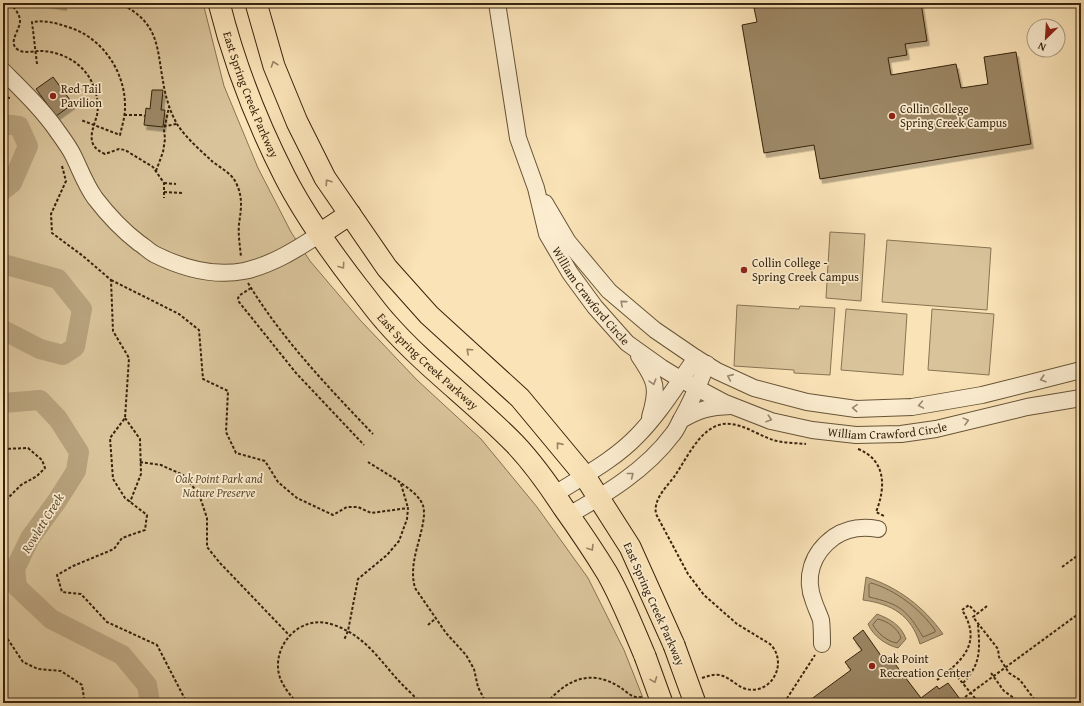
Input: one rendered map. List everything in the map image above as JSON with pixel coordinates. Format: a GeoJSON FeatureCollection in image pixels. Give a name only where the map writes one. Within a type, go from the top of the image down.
{"type":"FeatureCollection","features":[{"type":"Feature","properties":{"kind":"main road","name":"East Spring Creek Parkway"},"geometry":{"type":"LineString","coordinates":[[219,3],[226,30],[260,123],[285,178],[342,266],[384,321],[446,381],[494,423],[517,446],[545,479],[583,535],[607,574],[645,656],[653,700]]}},
{"type":"Feature","properties":{"kind":"main road","name":"East Spring Creek Parkway"},"geometry":{"type":"LineString","coordinates":[[256,3],[274,66],[297,122],[325,178],[394,275],[430,315],[520,398],[584,475],[630,547],[674,645],[695,703]]}},
{"type":"Feature","properties":{"kind":"main road"},"geometry":{"type":"LineString","coordinates":[[320,234],[350,214]]}},
{"type":"Feature","properties":{"kind":"lane","name":"William Crawford Circle"},"geometry":{"type":"LineString","coordinates":[[496,3],[518,138],[536,188],[547,234],[570,273],[595,307],[627,343],[662,368],[698,389],[732,406],[770,421],[812,430],[856,434],[888,434],[936,429],[1027,407],[1081,398]]}},
{"type":"Feature","properties":{"kind":"lane"},"geometry":{"type":"LineString","coordinates":[[3,71],[42,112],[58,132],[72,153],[83,178],[107,213],[121,228],[153,253],[199,271],[228,273],[253,268],[280,257],[320,234]]}},
{"type":"Feature","properties":{"kind":"lane","name":"William Crawford Circle"},"geometry":{"type":"LineString","coordinates":[[536,188],[568,242],[609,291],[655,330],[701,361],[717,371],[754,388],[807,402],[856,409],[912,407],[982,395],[1081,370]]}},
{"type":"Feature","properties":{"kind":"lane"},"geometry":{"type":"LineString","coordinates":[[634,348],[650,372],[655,384],[655,400],[647,424]]}},
{"type":"Feature","properties":{"kind":"lane"},"geometry":{"type":"LineString","coordinates":[[555,494],[617,453],[637,436],[658,412],[680,379],[701,361]]}},
{"type":"Feature","properties":{"kind":"lane"},"geometry":{"type":"LineString","coordinates":[[569,515],[599,498],[631,475],[653,456],[672,435],[698,389],[701,361]]}},
{"type":"Feature","properties":{"kind":"lane"},"geometry":{"type":"LineString","coordinates":[[681,420],[706,408],[732,406]]}},
{"type":"Feature","properties":{"kind":"lane"},"geometry":{"type":"LineString","coordinates":[[822,644],[820,618],[810,585],[810,570],[812,563],[822,548],[838,534],[857,528],[869,527],[881,522]]}},
{"type":"Feature","properties":{"kind":"path"},"geometry":{"type":"LineString","coordinates":[[10,3],[19,15],[20,22],[14,38],[16,49],[22,52],[54,52],[80,65],[93,84],[98,106],[97,115],[93,125],[93,144],[98,151],[105,154],[119,149],[125,150],[153,167],[164,183],[164,198]]}},
{"type":"Feature","properties":{"kind":"path"},"geometry":{"type":"LineString","coordinates":[[119,3],[136,13],[146,23],[154,36],[161,66],[165,93],[169,106],[164,126],[165,139],[163,152],[156,171]]}},
{"type":"Feature","properties":{"kind":"path"},"geometry":{"type":"LineString","coordinates":[[37,64],[32,22],[40,21],[52,22],[77,29],[87,35],[113,62],[120,76],[124,91],[124,115],[120,135],[81,120]]}},
{"type":"Feature","properties":{"kind":"path"},"geometry":{"type":"LineString","coordinates":[[3,97],[10,98]]}},
{"type":"Feature","properties":{"kind":"path"},"geometry":{"type":"LineString","coordinates":[[124,115],[145,116]]}},
{"type":"Feature","properties":{"kind":"path"},"geometry":{"type":"LineString","coordinates":[[164,126],[177,124]]}},
{"type":"Feature","properties":{"kind":"path"},"geometry":{"type":"LineString","coordinates":[[61,162],[66,181],[51,214],[52,233],[83,256],[111,280],[179,314],[199,330],[204,379],[228,392],[226,432],[236,453],[265,461],[278,482],[297,498],[333,514],[347,507],[358,507],[371,513],[408,508]]}},
{"type":"Feature","properties":{"kind":"path"},"geometry":{"type":"LineString","coordinates":[[164,183],[176,184]]}},
{"type":"Feature","properties":{"kind":"path"},"geometry":{"type":"LineString","coordinates":[[164,192],[182,193]]}},
{"type":"Feature","properties":{"kind":"path"},"geometry":{"type":"LineString","coordinates":[[111,280],[113,331],[129,358],[125,418],[110,438],[113,479],[125,498],[147,515],[145,530],[122,538],[114,549],[73,566],[57,575],[62,592],[81,594],[107,622],[157,645],[187,703]]}},
{"type":"Feature","properties":{"kind":"path"},"geometry":{"type":"LineString","coordinates":[[251,288],[240,295],[238,298],[239,302],[296,373],[364,445]]}},
{"type":"Feature","properties":{"kind":"path"},"geometry":{"type":"LineString","coordinates":[[125,418],[140,439],[141,474],[130,502]]}},
{"type":"Feature","properties":{"kind":"path"},"geometry":{"type":"LineString","coordinates":[[703,677],[722,675],[746,689],[757,690],[771,682],[776,673],[778,664],[777,655],[770,644],[737,624],[709,600],[695,584],[684,567],[656,514],[656,501],[673,480],[704,434],[714,427],[725,424],[736,424],[772,439],[810,444]]}},
{"type":"Feature","properties":{"kind":"path"},"geometry":{"type":"LineString","coordinates":[[853,447],[873,458],[879,468],[882,481],[882,491],[876,512],[881,522]]}},
{"type":"Feature","properties":{"kind":"path"},"geometry":{"type":"LineString","coordinates":[[3,449],[28,448],[42,460],[45,468],[37,476],[21,485],[3,503]]}},
{"type":"Feature","properties":{"kind":"path"},"geometry":{"type":"LineString","coordinates":[[140,462],[161,465],[183,475],[199,494],[207,518],[206,547],[225,569],[290,636]]}},
{"type":"Feature","properties":{"kind":"path"},"geometry":{"type":"LineString","coordinates":[[368,462],[416,495],[421,501],[424,508],[424,523],[414,559],[412,579],[415,588],[435,619],[466,655],[474,670],[478,687],[486,703]]}},
{"type":"Feature","properties":{"kind":"path"},"geometry":{"type":"LineString","coordinates":[[344,640],[348,631],[358,579],[387,555],[399,541],[407,519],[408,508],[401,484]]}},
{"type":"Feature","properties":{"kind":"path"},"geometry":{"type":"LineString","coordinates":[[1062,567],[1081,553]]}},
{"type":"Feature","properties":{"kind":"path"},"geometry":{"type":"LineString","coordinates":[[937,680],[962,659],[968,649],[970,642],[970,626],[962,610],[969,605],[977,614]]}},
{"type":"Feature","properties":{"kind":"path"},"geometry":{"type":"LineString","coordinates":[[987,606],[973,617],[998,649],[999,657],[1005,668],[1009,673],[1020,680],[1037,703]]}},
{"type":"Feature","properties":{"kind":"path"},"geometry":{"type":"LineString","coordinates":[[961,700],[1081,612]]}},
{"type":"Feature","properties":{"kind":"path"},"geometry":{"type":"LineString","coordinates":[[428,625],[435,619]]}},
{"type":"Feature","properties":{"kind":"path"},"geometry":{"type":"LineString","coordinates":[[297,703],[282,684],[278,668],[279,654],[290,636],[301,627],[312,622],[329,624],[357,636],[379,656],[404,688],[422,703]]}},
{"type":"Feature","properties":{"kind":"path"},"geometry":{"type":"LineString","coordinates":[[963,683],[973,671],[979,658],[980,643],[978,623]]}},
{"type":"Feature","properties":{"kind":"path"},"geometry":{"type":"LineString","coordinates":[[3,637],[7,638],[23,662],[38,669],[61,671],[82,684],[84,698],[83,703]]}},
{"type":"Feature","properties":{"kind":"path"},"geometry":{"type":"LineString","coordinates":[[784,703],[822,644]]}},
{"type":"Feature","properties":{"kind":"path"},"geometry":{"type":"LineString","coordinates":[[951,669],[979,703]]}},
{"type":"Feature","properties":{"kind":"path"},"geometry":{"type":"LineString","coordinates":[[991,673],[1004,691],[1020,703]]}},
{"type":"Feature","properties":{"kind":"path"},"geometry":{"type":"LineString","coordinates":[[547,703],[557,691],[564,686],[576,680],[589,678],[620,686],[632,697],[653,700]]}},
{"type":"Feature","properties":{"kind":"green space","name":"Oak Point Park and Nature Preserve"},"geometry":{"type":"Polygon","coordinates":[[[3,3],[203,3],[224,86],[258,168],[291,232],[310,261],[361,321],[417,380],[481,439],[537,507],[588,578],[624,650],[645,703],[3,703],[3,3]]]}},
{"type":"Feature","properties":{"kind":"green space"},"geometry":{"type":"Polygon","coordinates":[[[830,232],[865,234],[861,301],[826,298],[830,232]]]}},
{"type":"Feature","properties":{"kind":"green space"},"geometry":{"type":"Polygon","coordinates":[[[887,240],[991,248],[987,310],[882,302],[887,240]]]}},
{"type":"Feature","properties":{"kind":"green space"},"geometry":{"type":"Polygon","coordinates":[[[737,305],[799,309],[800,306],[835,308],[830,375],[794,373],[794,370],[734,366],[737,305]]]}},
{"type":"Feature","properties":{"kind":"green space"},"geometry":{"type":"Polygon","coordinates":[[[846,309],[907,314],[903,375],[841,370],[846,309]]]}},
{"type":"Feature","properties":{"kind":"green space"},"geometry":{"type":"Polygon","coordinates":[[[932,309],[994,314],[989,375],[928,370],[932,309]]]}},
{"type":"Feature","properties":{"kind":"water"},"geometry":{"type":"Polygon","coordinates":[[[866,577],[889,586],[909,599],[936,624],[943,634],[920,644],[916,634],[906,618],[883,604],[863,600],[866,577]]]}},
{"type":"Feature","properties":{"kind":"water"},"geometry":{"type":"Polygon","coordinates":[[[877,614],[894,623],[904,634],[906,639],[898,648],[889,645],[880,639],[870,628],[868,624],[877,614]]]}},
{"type":"Feature","properties":{"kind":"building"},"geometry":{"type":"Polygon","coordinates":[[[47,3],[64,3],[64,6],[47,3]]]}},
{"type":"Feature","properties":{"kind":"building","name":"Collin College Spring Creek Campus"},"geometry":{"type":"Polygon","coordinates":[[[786,3],[921,3],[927,41],[905,44],[907,55],[888,58],[891,75],[956,64],[961,88],[988,84],[984,57],[1016,52],[1031,144],[820,179],[814,145],[764,153],[742,25],[757,22],[754,8],[786,3]]]}},
{"type":"Feature","properties":{"kind":"building"},"geometry":{"type":"Polygon","coordinates":[[[53,77],[73,104],[56,116],[36,89],[53,77]]]}},
{"type":"Feature","properties":{"kind":"building"},"geometry":{"type":"Polygon","coordinates":[[[152,90],[163,90],[161,110],[165,110],[163,127],[144,125],[146,108],[150,109],[152,90]]]}},
{"type":"Feature","properties":{"kind":"building","name":"Oak Point Recreation Center"},"geometry":{"type":"Polygon","coordinates":[[[863,630],[884,660],[889,656],[921,698],[937,686],[939,689],[948,683],[963,703],[812,703],[810,700],[851,670],[845,662],[862,650],[853,638],[863,630]]]}},
{"type":"Feature","properties":{"kind":"waterway","name":"Rowlett Creek"},"geometry":{"type":"LineString","coordinates":[[3,124],[19,126],[28,146],[12,183],[3,190]]}},
{"type":"Feature","properties":{"kind":"waterway","name":"Rowlett Creek"},"geometry":{"type":"LineString","coordinates":[[3,264],[58,279],[82,309],[75,347],[63,355],[40,349],[3,330]]}},
{"type":"Feature","properties":{"kind":"waterway","name":"Rowlett Creek"},"geometry":{"type":"LineString","coordinates":[[3,403],[40,400],[58,419],[79,452],[76,471],[57,501],[30,538],[15,569],[17,587],[51,619],[122,655],[147,685],[150,703]]}},
{"type":"Feature","properties":{"kind":"place","name":"Red Tail Pavilion"},"geometry":{"type":"Point","coordinates":[53,96]}},
{"type":"Feature","properties":{"kind":"place","name":"Collin College Spring Creek Campus"},"geometry":{"type":"Point","coordinates":[892,116]}},
{"type":"Feature","properties":{"kind":"place","name":"Collin College - Spring Creek Campus"},"geometry":{"type":"Point","coordinates":[744,270]}},
{"type":"Feature","properties":{"kind":"place","name":"Oak Point Recreation Center"},"geometry":{"type":"Point","coordinates":[872,666]}}]}
